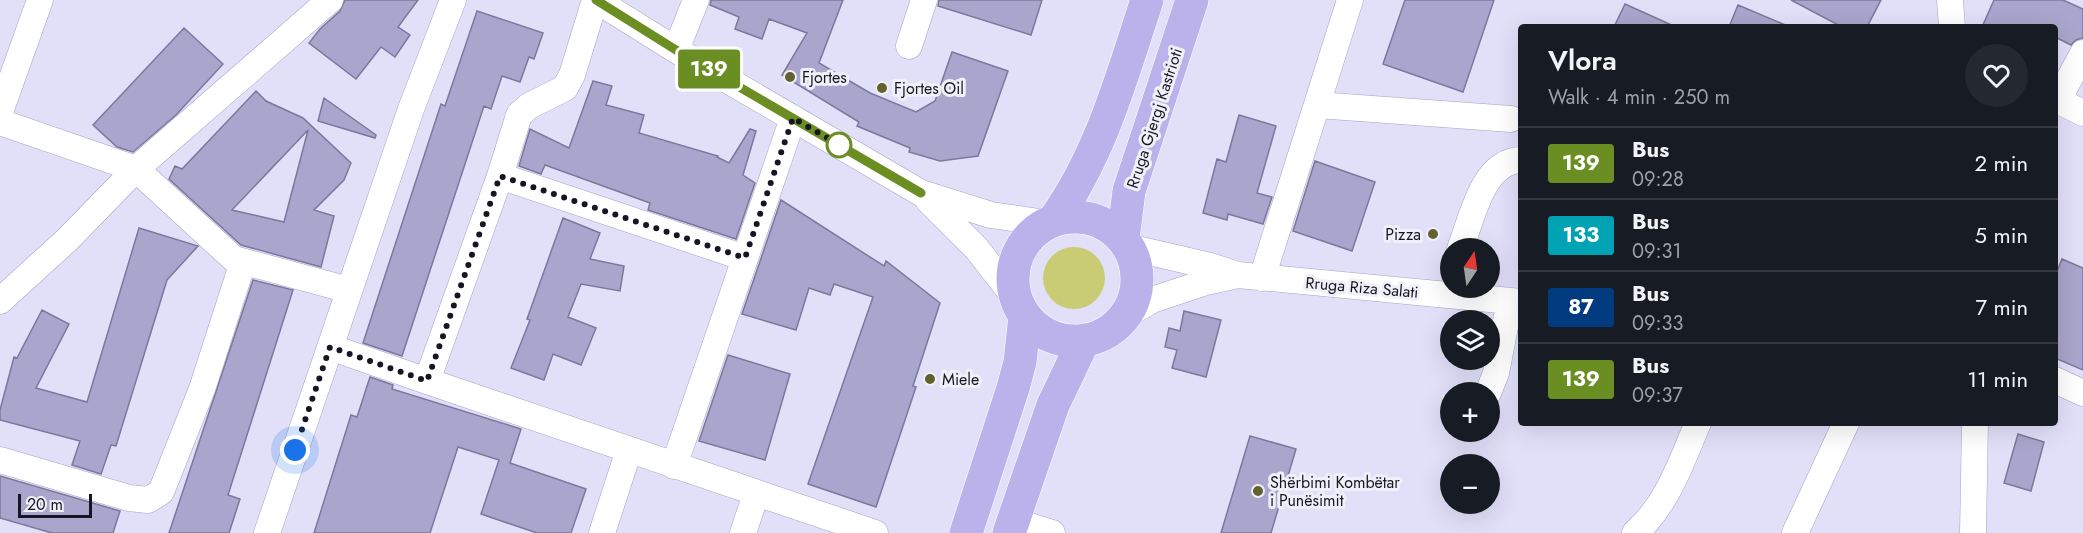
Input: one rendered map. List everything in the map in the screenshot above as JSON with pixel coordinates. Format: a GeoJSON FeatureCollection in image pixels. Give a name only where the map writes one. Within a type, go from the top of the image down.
{"type":"FeatureCollection","features":[{"type":"Feature","properties":{"kind":"main road"},"geometry":{"type":"LineString","coordinates":[[966,533],[1020,362],[1020,308],[1012,284],[1016,255],[1034,231],[1050,221],[1070,197],[1094,153],[1147,0]]}},
{"type":"Feature","properties":{"kind":"main road","name":"Rruga Gjergj Kastrioti"},"geometry":{"type":"LineString","coordinates":[[1125,243],[1130,191],[1192,0]]}},
{"type":"Feature","properties":{"kind":"main road"},"geometry":{"type":"LineString","coordinates":[[1020,308],[1037,328],[1052,336],[1068,340],[1084,340],[1100,336],[1113,327],[1125,316],[1132,303],[1137,274],[1134,260],[1125,243],[1108,226],[1091,218],[1072,216],[1050,221]]}},
{"type":"Feature","properties":{"kind":"main road"},"geometry":{"type":"LineString","coordinates":[[1011,527],[1053,405],[1084,340]]}},
{"type":"Feature","properties":{"kind":"street"},"geometry":{"type":"LineString","coordinates":[[0,112],[40,0]]}},
{"type":"Feature","properties":{"kind":"street"},"geometry":{"type":"LineString","coordinates":[[0,300],[68,238],[136,169],[330,0]]}},
{"type":"Feature","properties":{"kind":"street"},"geometry":{"type":"LineString","coordinates":[[267,533],[411,109],[453,0]]}},
{"type":"Feature","properties":{"kind":"street"},"geometry":{"type":"LineString","coordinates":[[427,381],[500,176],[519,115],[529,106],[565,88],[572,75],[595,0],[921,193],[991,214],[1050,221]]}},
{"type":"Feature","properties":{"kind":"street"},"geometry":{"type":"LineString","coordinates":[[676,50],[696,0]]}},
{"type":"Feature","properties":{"kind":"street"},"geometry":{"type":"LineString","coordinates":[[909,46],[924,0]]}},
{"type":"Feature","properties":{"kind":"street"},"geometry":{"type":"LineString","coordinates":[[1250,277],[1317,105],[1350,0]]}},
{"type":"Feature","properties":{"kind":"street"},"geometry":{"type":"LineString","coordinates":[[1950,0],[1952,24]]}},
{"type":"Feature","properties":{"kind":"street"},"geometry":{"type":"LineString","coordinates":[[2058,96],[2083,53]]}},
{"type":"Feature","properties":{"kind":"street"},"geometry":{"type":"LineString","coordinates":[[2058,100],[2083,113]]}},
{"type":"Feature","properties":{"kind":"street"},"geometry":{"type":"LineString","coordinates":[[1317,105],[1511,119]]}},
{"type":"Feature","properties":{"kind":"street"},"geometry":{"type":"LineString","coordinates":[[674,466],[793,118]]}},
{"type":"Feature","properties":{"kind":"street"},"geometry":{"type":"LineString","coordinates":[[0,122],[136,169],[234,259],[349,291]]}},
{"type":"Feature","properties":{"kind":"street"},"geometry":{"type":"LineString","coordinates":[[1464,238],[1486,180],[1497,168],[1512,160],[1518,160]]}},
{"type":"Feature","properties":{"kind":"street"},"geometry":{"type":"LineString","coordinates":[[500,176],[745,258]]}},
{"type":"Feature","properties":{"kind":"street"},"geometry":{"type":"LineString","coordinates":[[921,193],[977,249],[1020,308]]}},
{"type":"Feature","properties":{"kind":"street"},"geometry":{"type":"LineString","coordinates":[[1125,243],[1250,277]]}},
{"type":"Feature","properties":{"kind":"street"},"geometry":{"type":"LineString","coordinates":[[0,460],[129,498],[148,500],[161,492],[202,389],[243,262]]}},
{"type":"Feature","properties":{"kind":"street"},"geometry":{"type":"LineString","coordinates":[[1125,316],[1152,300],[1206,282],[1250,277]]}},
{"type":"Feature","properties":{"kind":"street","name":"Rruga Riza Salati"},"geometry":{"type":"LineString","coordinates":[[1250,277],[1440,284]]}},
{"type":"Feature","properties":{"kind":"street","name":"Rruga Riza Salati"},"geometry":{"type":"LineString","coordinates":[[1500,297],[1515,301]]}},
{"type":"Feature","properties":{"kind":"street"},"geometry":{"type":"LineString","coordinates":[[1492,382],[1515,301]]}},
{"type":"Feature","properties":{"kind":"street"},"geometry":{"type":"LineString","coordinates":[[330,347],[875,533]]}},
{"type":"Feature","properties":{"kind":"street"},"geometry":{"type":"LineString","coordinates":[[2058,381],[2083,393]]}},
{"type":"Feature","properties":{"kind":"street"},"geometry":{"type":"LineString","coordinates":[[1635,533],[1660,506],[1697,426]]}},
{"type":"Feature","properties":{"kind":"street"},"geometry":{"type":"LineString","coordinates":[[1795,533],[1845,426]]}},
{"type":"Feature","properties":{"kind":"street"},"geometry":{"type":"LineString","coordinates":[[1973,533],[1975,426]]}},
{"type":"Feature","properties":{"kind":"street"},"geometry":{"type":"LineString","coordinates":[[602,533],[629,450]]}},
{"type":"Feature","properties":{"kind":"street"},"geometry":{"type":"LineString","coordinates":[[743,533],[756,494]]}},
{"type":"Feature","properties":{"kind":"street"},"geometry":{"type":"LineString","coordinates":[[1011,527],[1052,533]]}},
{"type":"Feature","properties":{"kind":"green space"},"geometry":{"type":"Polygon","coordinates":[[[1074,247],[1091,252],[1096,256],[1100,261],[1105,278],[1100,295],[1096,300],[1091,304],[1074,309],[1057,304],[1052,300],[1048,295],[1043,278],[1048,261],[1052,256],[1057,252],[1074,247]]]}},
{"type":"Feature","properties":{"kind":"building"},"geometry":{"type":"Polygon","coordinates":[[[345,0],[418,0],[398,27],[410,35],[395,57],[381,47],[356,79],[309,43],[320,29],[340,11],[345,0]]]}},
{"type":"Feature","properties":{"kind":"building"},"geometry":{"type":"Polygon","coordinates":[[[711,0],[843,0],[819,63],[870,93],[916,112],[935,101],[952,52],[1008,71],[978,156],[940,161],[909,152],[910,148],[857,126],[859,122],[782,75],[807,33],[769,19],[762,39],[735,29],[739,17],[710,5],[711,0]]]}},
{"type":"Feature","properties":{"kind":"building"},"geometry":{"type":"Polygon","coordinates":[[[939,0],[1042,0],[1031,35],[938,6],[939,0]]]}},
{"type":"Feature","properties":{"kind":"building"},"geometry":{"type":"Polygon","coordinates":[[[1405,0],[1494,0],[1463,92],[1383,64],[1405,0]]]}},
{"type":"Feature","properties":{"kind":"building"},"geometry":{"type":"Polygon","coordinates":[[[1791,0],[1881,0],[1869,24],[1836,24],[1791,0]]]}},
{"type":"Feature","properties":{"kind":"building"},"geometry":{"type":"Polygon","coordinates":[[[1994,0],[2063,0],[2083,9],[2083,38],[2071,45],[2058,38],[2058,24],[1983,24],[1994,0]]]}},
{"type":"Feature","properties":{"kind":"building"},"geometry":{"type":"Polygon","coordinates":[[[1625,4],[1669,24],[1615,24],[1625,4]]]}},
{"type":"Feature","properties":{"kind":"building"},"geometry":{"type":"Polygon","coordinates":[[[1738,5],[1783,24],[1730,24],[1738,5]]]}},
{"type":"Feature","properties":{"kind":"building"},"geometry":{"type":"Polygon","coordinates":[[[477,11],[543,33],[534,59],[529,57],[520,82],[502,76],[491,109],[484,106],[402,356],[363,343],[441,104],[445,106],[477,11]]]}},
{"type":"Feature","properties":{"kind":"building"},"geometry":{"type":"Polygon","coordinates":[[[184,28],[223,64],[176,115],[133,152],[117,147],[93,125],[184,28]]]}},
{"type":"Feature","properties":{"kind":"building"},"geometry":{"type":"Polygon","coordinates":[[[593,81],[612,86],[606,105],[644,115],[639,133],[718,156],[729,163],[750,129],[756,131],[743,175],[755,183],[736,239],[648,210],[650,203],[545,165],[541,174],[519,166],[530,129],[569,148],[593,81]]]}},
{"type":"Feature","properties":{"kind":"building"},"geometry":{"type":"Polygon","coordinates":[[[256,91],[266,101],[303,118],[351,163],[344,180],[314,210],[334,216],[321,267],[241,245],[169,179],[175,166],[182,169],[256,91]],[[308,130],[232,210],[284,222],[308,130]]]}},
{"type":"Feature","properties":{"kind":"building"},"geometry":{"type":"Polygon","coordinates":[[[324,98],[376,135],[375,138],[318,121],[324,98]]]}},
{"type":"Feature","properties":{"kind":"building"},"geometry":{"type":"Polygon","coordinates":[[[1239,115],[1276,126],[1257,193],[1272,197],[1263,224],[1228,214],[1227,220],[1203,213],[1217,159],[1226,162],[1239,115]]]}},
{"type":"Feature","properties":{"kind":"building"},"geometry":{"type":"Polygon","coordinates":[[[1315,161],[1375,182],[1352,251],[1293,231],[1315,161]]]}},
{"type":"Feature","properties":{"kind":"building"},"geometry":{"type":"Polygon","coordinates":[[[781,200],[884,266],[886,261],[940,303],[913,386],[916,387],[876,507],[808,484],[873,297],[834,284],[830,295],[809,288],[796,330],[742,314],[781,200]]]}},
{"type":"Feature","properties":{"kind":"building"},"geometry":{"type":"Polygon","coordinates":[[[563,218],[600,233],[590,259],[624,266],[620,291],[581,284],[568,317],[596,328],[581,365],[553,354],[544,380],[511,368],[530,320],[527,319],[563,218]]]}},
{"type":"Feature","properties":{"kind":"building"},"geometry":{"type":"Polygon","coordinates":[[[139,228],[198,246],[167,280],[116,446],[111,445],[101,474],[72,465],[80,441],[0,420],[0,410],[14,357],[17,358],[42,310],[69,324],[36,388],[87,402],[139,228]]]}},
{"type":"Feature","properties":{"kind":"building"},"geometry":{"type":"Polygon","coordinates":[[[2062,259],[2083,268],[2083,370],[2058,359],[2058,269],[2062,259]]]}},
{"type":"Feature","properties":{"kind":"building"},"geometry":{"type":"Polygon","coordinates":[[[253,280],[293,290],[228,495],[240,499],[229,533],[169,533],[253,280]]]}},
{"type":"Feature","properties":{"kind":"building"},"geometry":{"type":"Polygon","coordinates":[[[1184,311],[1221,320],[1206,377],[1172,368],[1177,350],[1165,347],[1169,328],[1180,331],[1184,311]]]}},
{"type":"Feature","properties":{"kind":"building"},"geometry":{"type":"Polygon","coordinates":[[[728,355],[790,374],[765,460],[699,441],[728,355]]]}},
{"type":"Feature","properties":{"kind":"building"},"geometry":{"type":"Polygon","coordinates":[[[370,377],[393,385],[392,389],[521,429],[510,463],[586,489],[571,533],[537,533],[481,514],[499,460],[458,447],[430,533],[314,533],[351,415],[357,417],[370,377]]]}},
{"type":"Feature","properties":{"kind":"building"},"geometry":{"type":"Polygon","coordinates":[[[2018,434],[2044,442],[2031,491],[2004,483],[2018,434]]]}},
{"type":"Feature","properties":{"kind":"building","name":"Shërbimi Kombëtar i Punësimit"},"geometry":{"type":"Polygon","coordinates":[[[1250,436],[1296,449],[1271,533],[1221,533],[1250,436]]]}},
{"type":"Feature","properties":{"kind":"building"},"geometry":{"type":"Polygon","coordinates":[[[0,476],[120,511],[113,533],[52,533],[0,518],[0,476]]]}},
{"type":"Feature","properties":{"kind":"bus line","name":"139"},"geometry":{"type":"LineString","coordinates":[[596,0],[676,50],[921,193]]}},
{"type":"Feature","properties":{"kind":"place","name":"Fjortes"},"geometry":{"type":"Point","coordinates":[790,77]}},
{"type":"Feature","properties":{"kind":"place","name":"Fjortes Oil"},"geometry":{"type":"Point","coordinates":[882,88]}},
{"type":"Feature","properties":{"kind":"place","name":"Pizza"},"geometry":{"type":"Point","coordinates":[1433,234]}},
{"type":"Feature","properties":{"kind":"place","name":"Miele"},"geometry":{"type":"Point","coordinates":[930,379]}},
{"type":"Feature","properties":{"kind":"place","name":"Shërbimi Kombëtar i Punësimit"},"geometry":{"type":"Point","coordinates":[1258,491]}},
{"type":"Feature","properties":{"kind":"route"},"geometry":{"type":"LineString","coordinates":[[295,450],[330,347],[427,381],[500,176],[745,258],[793,118],[848,150],[839,145]]}}]}
